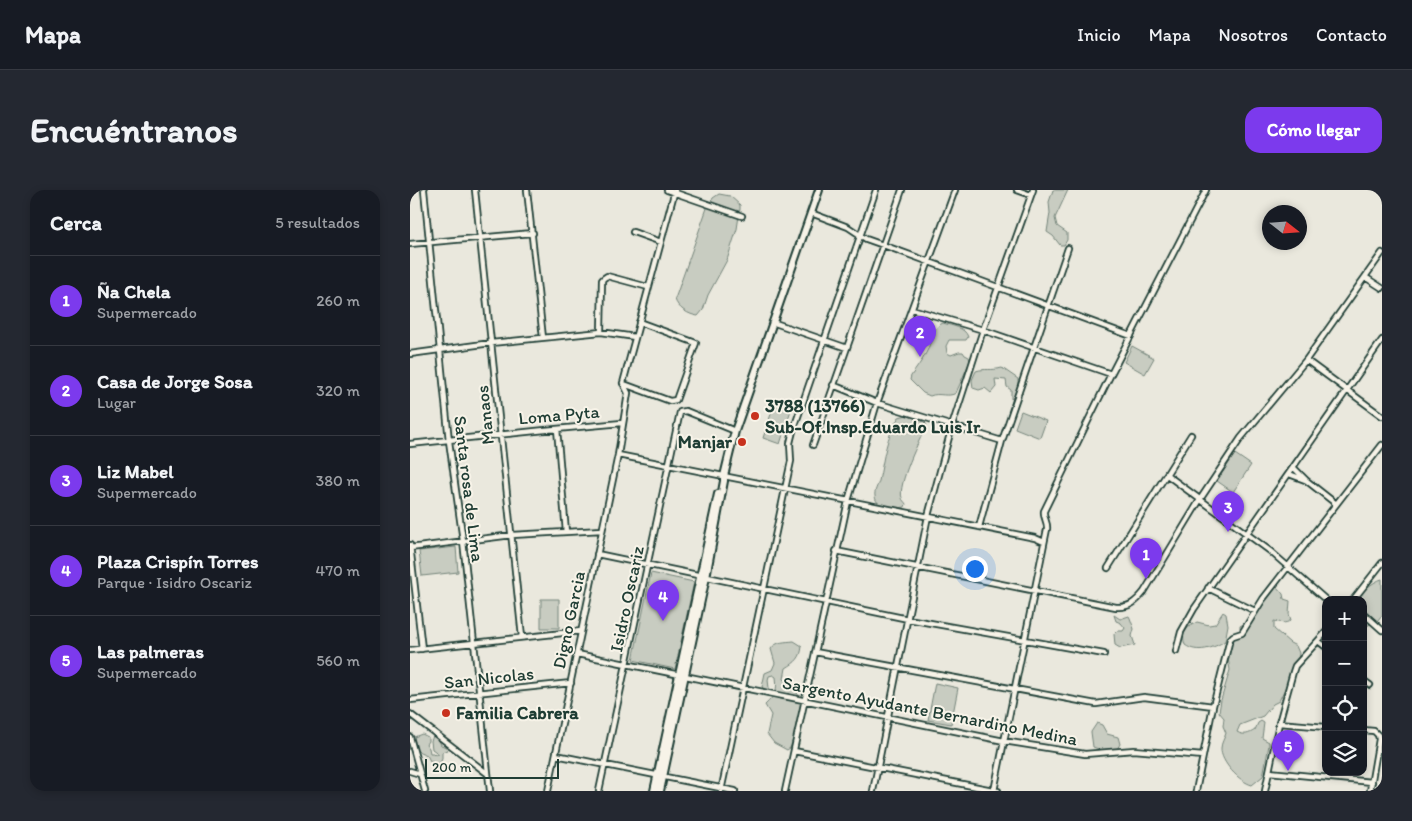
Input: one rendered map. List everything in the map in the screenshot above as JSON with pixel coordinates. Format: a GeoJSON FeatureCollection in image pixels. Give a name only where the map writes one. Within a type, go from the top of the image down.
{"type":"FeatureCollection","features":[{"type":"Feature","properties":{"kind":"street","name":"Santa rosa de Lima"},"geometry":{"type":"LineString","coordinates":[[424,190],[449,440],[463,541],[490,791]]}},
{"type":"Feature","properties":{"kind":"street","name":"Manaos"},"geometry":{"type":"LineString","coordinates":[[475,190],[522,638]]}},
{"type":"Feature","properties":{"kind":"street"},"geometry":{"type":"LineString","coordinates":[[527,190],[543,338]]}},
{"type":"Feature","properties":{"kind":"street"},"geometry":{"type":"LineString","coordinates":[[667,190],[742,216]]}},
{"type":"Feature","properties":{"kind":"street"},"geometry":{"type":"LineString","coordinates":[[654,791],[660,776],[735,431],[819,190]]}},
{"type":"Feature","properties":{"kind":"street"},"geometry":{"type":"LineString","coordinates":[[722,790],[791,461],[790,443],[793,431],[876,190]]}},
{"type":"Feature","properties":{"kind":"street"},"geometry":{"type":"LineString","coordinates":[[813,445],[902,190]]}},
{"type":"Feature","properties":{"kind":"street"},"geometry":{"type":"LineString","coordinates":[[785,791],[848,501],[877,403],[955,190]]}},
{"type":"Feature","properties":{"kind":"street"},"geometry":{"type":"LineString","coordinates":[[873,791],[928,516],[952,426],[983,330],[1032,192],[1016,190]]}},
{"type":"Feature","properties":{"kind":"street"},"geometry":{"type":"LineString","coordinates":[[794,751],[996,791],[1014,689],[1048,525],[1043,515],[1044,511],[1111,374],[1206,190]]}},
{"type":"Feature","properties":{"kind":"street"},"geometry":{"type":"LineString","coordinates":[[639,322],[696,343],[676,400],[670,401],[623,383],[648,287],[661,242],[674,191]]}},
{"type":"Feature","properties":{"kind":"street"},"geometry":{"type":"LineString","coordinates":[[811,213],[848,227],[883,245],[1131,336]]}},
{"type":"Feature","properties":{"kind":"street"},"geometry":{"type":"LineString","coordinates":[[633,232],[661,242]]}},
{"type":"Feature","properties":{"kind":"street"},"geometry":{"type":"LineString","coordinates":[[410,244],[533,233]]}},
{"type":"Feature","properties":{"kind":"street"},"geometry":{"type":"LineString","coordinates":[[979,527],[1002,441],[1068,248]]}},
{"type":"Feature","properties":{"kind":"street"},"geometry":{"type":"LineString","coordinates":[[836,551],[1116,607],[1132,604],[1144,592],[1201,498],[1241,438],[1306,360],[1382,253]]}},
{"type":"Feature","properties":{"kind":"street"},"geometry":{"type":"LineString","coordinates":[[600,332],[604,278],[607,276],[648,287]]}},
{"type":"Feature","properties":{"kind":"street"},"geometry":{"type":"LineString","coordinates":[[1365,277],[1382,288]]}},
{"type":"Feature","properties":{"kind":"street"},"geometry":{"type":"LineString","coordinates":[[912,310],[983,330],[1111,374]]}},
{"type":"Feature","properties":{"kind":"street"},"geometry":{"type":"LineString","coordinates":[[772,322],[847,348]]}},
{"type":"Feature","properties":{"kind":"street"},"geometry":{"type":"LineString","coordinates":[[410,354],[491,343],[600,332],[635,337]]}},
{"type":"Feature","properties":{"kind":"street"},"geometry":{"type":"LineString","coordinates":[[1176,651],[1181,632],[1194,609],[1382,340]]}},
{"type":"Feature","properties":{"kind":"street"},"geometry":{"type":"LineString","coordinates":[[1376,348],[1382,352]]}},
{"type":"Feature","properties":{"kind":"street"},"geometry":{"type":"LineString","coordinates":[[1306,360],[1382,416]]}},
{"type":"Feature","properties":{"kind":"street","name":"Digno Garcia"},"geometry":{"type":"LineString","coordinates":[[548,791],[618,455],[628,393],[623,383]]}},
{"type":"Feature","properties":{"kind":"street"},"geometry":{"type":"LineString","coordinates":[[833,386],[877,403],[1002,441]]}},
{"type":"Feature","properties":{"kind":"street","name":"Isidro Oscariz"},"geometry":{"type":"LineString","coordinates":[[599,791],[680,412],[686,411],[735,431]]}},
{"type":"Feature","properties":{"kind":"street","name":"Loma Pyta"},"geometry":{"type":"LineString","coordinates":[[410,444],[622,424]]}},
{"type":"Feature","properties":{"kind":"street"},"geometry":{"type":"LineString","coordinates":[[558,429],[566,532]]}},
{"type":"Feature","properties":{"kind":"street"},"geometry":{"type":"LineString","coordinates":[[1108,568],[1191,435]]}},
{"type":"Feature","properties":{"kind":"street"},"geometry":{"type":"LineString","coordinates":[[1196,791],[1213,706],[1230,639],[1242,633],[1255,611],[1287,567],[1382,445]]}},
{"type":"Feature","properties":{"kind":"street"},"geometry":{"type":"LineString","coordinates":[[618,455],[928,516],[1035,538],[1044,542]]}},
{"type":"Feature","properties":{"kind":"street"},"geometry":{"type":"LineString","coordinates":[[1294,468],[1335,503]]}},
{"type":"Feature","properties":{"kind":"street"},"geometry":{"type":"LineString","coordinates":[[1167,474],[1270,551],[1322,597]]}},
{"type":"Feature","properties":{"kind":"street"},"geometry":{"type":"LineString","coordinates":[[1289,474],[1306,480]]}},
{"type":"Feature","properties":{"kind":"street"},"geometry":{"type":"LineString","coordinates":[[422,649],[410,547],[512,535],[602,530]]}},
{"type":"Feature","properties":{"kind":"street"},"geometry":{"type":"LineString","coordinates":[[597,554],[908,619],[1104,654]]}},
{"type":"Feature","properties":{"kind":"street"},"geometry":{"type":"LineString","coordinates":[[1355,596],[1382,563]]}},
{"type":"Feature","properties":{"kind":"street"},"geometry":{"type":"LineString","coordinates":[[1208,588],[1255,611]]}},
{"type":"Feature","properties":{"kind":"street"},"geometry":{"type":"LineString","coordinates":[[1367,617],[1382,630]]}},
{"type":"Feature","properties":{"kind":"street"},"geometry":{"type":"LineString","coordinates":[[410,650],[581,631]]}},
{"type":"Feature","properties":{"kind":"street"},"geometry":{"type":"LineString","coordinates":[[1265,791],[1279,723],[1295,666],[1322,636]]}},
{"type":"Feature","properties":{"kind":"street"},"geometry":{"type":"LineString","coordinates":[[1318,641],[1322,644]]}},
{"type":"Feature","properties":{"kind":"street"},"geometry":{"type":"LineString","coordinates":[[815,652],[1096,704],[1144,697],[1213,706]]}},
{"type":"Feature","properties":{"kind":"street","name":"Sargento Ayudante Bernardino Medina"},"geometry":{"type":"LineString","coordinates":[[576,654],[1004,741],[1085,754],[1134,750],[1203,756]]}},
{"type":"Feature","properties":{"kind":"street","name":"San Nicolas"},"geometry":{"type":"LineString","coordinates":[[410,700],[571,683]]}},
{"type":"Feature","properties":{"kind":"street"},"geometry":{"type":"LineString","coordinates":[[410,714],[488,774]]}},
{"type":"Feature","properties":{"kind":"street"},"geometry":{"type":"LineString","coordinates":[[1279,723],[1322,727]]}},
{"type":"Feature","properties":{"kind":"street"},"geometry":{"type":"LineString","coordinates":[[1367,731],[1378,735],[1370,791]]}},
{"type":"Feature","properties":{"kind":"street"},"geometry":{"type":"LineString","coordinates":[[410,737],[425,791]]}},
{"type":"Feature","properties":{"kind":"street"},"geometry":{"type":"LineString","coordinates":[[556,755],[722,790],[735,791]]}},
{"type":"Feature","properties":{"kind":"street"},"geometry":{"type":"LineString","coordinates":[[410,771],[420,774]]}},
{"type":"Feature","properties":{"kind":"street"},"geometry":{"type":"LineString","coordinates":[[1269,772],[1372,782]]}},
{"type":"Feature","properties":{"kind":"street"},"geometry":{"type":"LineString","coordinates":[[660,776],[660,791]]}},
{"type":"Feature","properties":{"kind":"shaded area"},"geometry":{"type":"Polygon","coordinates":[[[1053,190],[1068,190],[1055,218],[1057,226],[1067,233],[1067,240],[1064,245],[1060,245],[1047,232],[1050,213],[1049,202],[1053,190]]]}},
{"type":"Feature","properties":{"kind":"shaded area"},"geometry":{"type":"Polygon","coordinates":[[[719,194],[730,196],[740,205],[737,229],[727,260],[708,295],[703,310],[698,316],[687,313],[675,299],[707,208],[713,198],[719,194]]]}},
{"type":"Feature","properties":{"kind":"shaded area"},"geometry":{"type":"Polygon","coordinates":[[[943,323],[961,329],[968,337],[966,340],[949,340],[946,346],[947,353],[951,355],[963,352],[969,357],[970,361],[956,393],[930,396],[923,393],[910,380],[928,349],[936,328],[943,323]]]}},
{"type":"Feature","properties":{"kind":"shaded area"},"geometry":{"type":"Polygon","coordinates":[[[1132,346],[1154,358],[1145,374],[1124,362],[1132,346]]]}},
{"type":"Feature","properties":{"kind":"shaded area"},"geometry":{"type":"Polygon","coordinates":[[[1002,368],[1018,379],[1016,393],[1011,399],[1011,390],[1007,387],[1006,380],[995,379],[996,387],[991,393],[985,388],[979,390],[973,388],[972,380],[976,371],[1002,368]]]}},
{"type":"Feature","properties":{"kind":"shaded area"},"geometry":{"type":"Polygon","coordinates":[[[774,405],[791,410],[780,444],[763,438],[774,405]]]}},
{"type":"Feature","properties":{"kind":"shaded area"},"geometry":{"type":"Polygon","coordinates":[[[1021,411],[1046,421],[1040,438],[1015,428],[1021,411]]]}},
{"type":"Feature","properties":{"kind":"shaded area"},"geometry":{"type":"Polygon","coordinates":[[[907,415],[927,425],[919,440],[903,483],[902,499],[906,504],[905,507],[896,508],[882,506],[876,500],[875,492],[886,448],[891,432],[899,417],[907,415]]]}},
{"type":"Feature","properties":{"kind":"shaded area"},"geometry":{"type":"Polygon","coordinates":[[[1235,454],[1251,465],[1233,492],[1217,481],[1235,454]]]}},
{"type":"Feature","properties":{"kind":"shaded area"},"geometry":{"type":"Polygon","coordinates":[[[456,547],[458,572],[422,576],[419,551],[456,547]]]}},
{"type":"Feature","properties":{"kind":"shaded area"},"geometry":{"type":"Polygon","coordinates":[[[651,573],[694,582],[675,669],[633,660],[651,573]]]}},
{"type":"Feature","properties":{"kind":"shaded area"},"geometry":{"type":"Polygon","coordinates":[[[1382,579],[1382,615],[1377,621],[1367,616],[1367,596],[1359,596],[1375,582],[1382,579]]]}},
{"type":"Feature","properties":{"kind":"shaded area"},"geometry":{"type":"Polygon","coordinates":[[[1276,586],[1283,594],[1284,599],[1290,601],[1289,614],[1291,620],[1285,623],[1274,621],[1274,629],[1296,646],[1299,653],[1298,660],[1292,665],[1287,684],[1279,701],[1273,704],[1263,716],[1240,725],[1237,732],[1242,734],[1249,733],[1255,730],[1261,721],[1264,723],[1262,738],[1269,742],[1269,745],[1263,776],[1252,785],[1237,776],[1224,759],[1221,748],[1226,733],[1223,726],[1224,718],[1219,712],[1230,670],[1228,658],[1232,639],[1240,630],[1240,626],[1251,620],[1276,586]]]}},
{"type":"Feature","properties":{"kind":"shaded area"},"geometry":{"type":"Polygon","coordinates":[[[541,599],[559,599],[559,628],[541,628],[541,599]]]}},
{"type":"Feature","properties":{"kind":"shaded area"},"geometry":{"type":"Polygon","coordinates":[[[1223,612],[1226,614],[1228,625],[1225,641],[1211,648],[1200,650],[1185,645],[1184,634],[1187,628],[1197,622],[1209,625],[1215,624],[1223,612]]]}},
{"type":"Feature","properties":{"kind":"shaded area"},"geometry":{"type":"Polygon","coordinates":[[[1114,615],[1120,619],[1129,616],[1134,629],[1132,636],[1135,645],[1120,648],[1115,645],[1114,634],[1117,631],[1123,631],[1125,628],[1116,621],[1114,615]]]}},
{"type":"Feature","properties":{"kind":"shaded area"},"geometry":{"type":"Polygon","coordinates":[[[794,641],[802,646],[800,654],[793,664],[786,668],[784,679],[799,695],[801,708],[794,737],[790,748],[787,750],[774,743],[767,734],[771,715],[765,705],[775,693],[777,686],[776,677],[773,675],[769,676],[769,688],[767,691],[762,687],[765,673],[772,670],[775,663],[771,649],[773,646],[778,643],[794,641]]]}},
{"type":"Feature","properties":{"kind":"shaded area"},"geometry":{"type":"Polygon","coordinates":[[[935,683],[958,688],[951,724],[928,720],[935,683]]]}},
{"type":"Feature","properties":{"kind":"shaded area"},"geometry":{"type":"Polygon","coordinates":[[[1097,723],[1102,725],[1107,734],[1118,737],[1120,744],[1116,751],[1110,753],[1093,747],[1091,732],[1097,723]]]}},
{"type":"Feature","properties":{"kind":"shaded area"},"geometry":{"type":"Polygon","coordinates":[[[422,734],[428,737],[426,744],[430,753],[439,754],[432,749],[431,741],[433,736],[438,738],[441,745],[446,747],[447,750],[442,752],[442,759],[439,765],[430,761],[427,755],[413,749],[414,737],[422,734]]]}},
{"type":"Feature","properties":{"kind":"place","name":"Casa de Jorge Sosa"},"geometry":{"type":"Point","coordinates":[920,357]}},
{"type":"Feature","properties":{"kind":"place","name":"3788 (13766) Sub-Of.Insp.Eduardo Luis Ir"},"geometry":{"type":"Point","coordinates":[755,416]}},
{"type":"Feature","properties":{"kind":"place","name":"Manjar"},"geometry":{"type":"Point","coordinates":[742,442]}},
{"type":"Feature","properties":{"kind":"place","name":"Liz Mabel"},"geometry":{"type":"Point","coordinates":[1228,532]}},
{"type":"Feature","properties":{"kind":"place","name":"Ña Chela"},"geometry":{"type":"Point","coordinates":[1146,579]}},
{"type":"Feature","properties":{"kind":"place","name":"Plaza Crispín Torres"},"geometry":{"type":"Point","coordinates":[663,621]}},
{"type":"Feature","properties":{"kind":"place","name":"Familia Cabrera"},"geometry":{"type":"Point","coordinates":[446,713]}},
{"type":"Feature","properties":{"kind":"place","name":"Las palmeras"},"geometry":{"type":"Point","coordinates":[1288,771]}}]}
